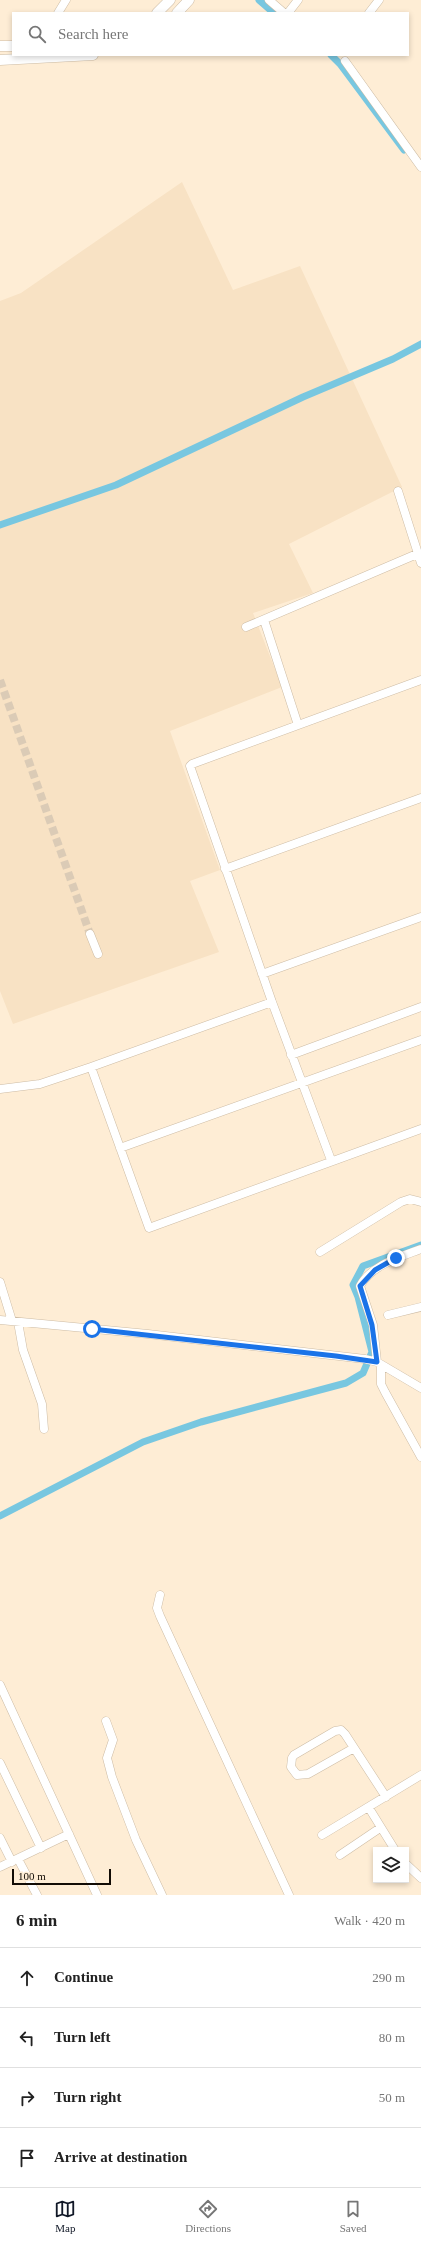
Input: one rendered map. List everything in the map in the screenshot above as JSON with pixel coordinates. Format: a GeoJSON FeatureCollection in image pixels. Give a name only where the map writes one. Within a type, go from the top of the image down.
{"type":"FeatureCollection","features":[{"type":"Feature","properties":{"kind":"main road"},"geometry":{"type":"LineString","coordinates":[[158,12],[170,0]]}},
{"type":"Feature","properties":{"kind":"main road"},"geometry":{"type":"LineString","coordinates":[[178,12],[189,0]]}},
{"type":"Feature","properties":{"kind":"main road"},"geometry":{"type":"LineString","coordinates":[[0,46],[12,46]]}},
{"type":"Feature","properties":{"kind":"main road"},"geometry":{"type":"LineString","coordinates":[[0,60],[74,56]]}},
{"type":"Feature","properties":{"kind":"street"},"geometry":{"type":"LineString","coordinates":[[59,12],[66,0]]}},
{"type":"Feature","properties":{"kind":"street"},"geometry":{"type":"LineString","coordinates":[[269,0],[283,12]]}},
{"type":"Feature","properties":{"kind":"street"},"geometry":{"type":"LineString","coordinates":[[289,12],[298,0]]}},
{"type":"Feature","properties":{"kind":"street"},"geometry":{"type":"LineString","coordinates":[[370,12],[379,0]]}},
{"type":"Feature","properties":{"kind":"street"},"geometry":{"type":"LineString","coordinates":[[345,61],[421,167]]}},
{"type":"Feature","properties":{"kind":"street"},"geometry":{"type":"LineString","coordinates":[[398,491],[421,563]]}},
{"type":"Feature","properties":{"kind":"street"},"geometry":{"type":"LineString","coordinates":[[246,627],[417,554]]}},
{"type":"Feature","properties":{"kind":"street"},"geometry":{"type":"LineString","coordinates":[[264,620],[298,725]]}},
{"type":"Feature","properties":{"kind":"street"},"geometry":{"type":"LineString","coordinates":[[331,1160],[272,1002],[190,766],[421,680]]}},
{"type":"Feature","properties":{"kind":"street"},"geometry":{"type":"LineString","coordinates":[[225,869],[421,798]]}},
{"type":"Feature","properties":{"kind":"street"},"geometry":{"type":"LineString","coordinates":[[262,974],[421,917]]}},
{"type":"Feature","properties":{"kind":"street"},"geometry":{"type":"LineString","coordinates":[[90,934],[98,954]]}},
{"type":"Feature","properties":{"kind":"street"},"geometry":{"type":"LineString","coordinates":[[0,1089],[40,1084],[272,1002]]}},
{"type":"Feature","properties":{"kind":"street"},"geometry":{"type":"LineString","coordinates":[[291,1055],[421,1007]]}},
{"type":"Feature","properties":{"kind":"street"},"geometry":{"type":"LineString","coordinates":[[120,1148],[302,1084],[421,1040]]}},
{"type":"Feature","properties":{"kind":"street"},"geometry":{"type":"LineString","coordinates":[[91,1067],[149,1228],[331,1160],[421,1129]]}},
{"type":"Feature","properties":{"kind":"street"},"geometry":{"type":"LineString","coordinates":[[320,1252],[401,1202],[410,1199],[421,1202]]}},
{"type":"Feature","properties":{"kind":"street"},"geometry":{"type":"LineString","coordinates":[[421,1249],[396,1258],[375,1270],[360,1286],[373,1329],[381,1384],[421,1457]]}},
{"type":"Feature","properties":{"kind":"street"},"geometry":{"type":"LineString","coordinates":[[0,1282],[15,1321],[23,1350],[42,1404],[44,1429]]}},
{"type":"Feature","properties":{"kind":"street"},"geometry":{"type":"LineString","coordinates":[[388,1315],[421,1307]]}},
{"type":"Feature","properties":{"kind":"street"},"geometry":{"type":"LineString","coordinates":[[0,1320],[365,1359],[377,1363],[421,1388]]}},
{"type":"Feature","properties":{"kind":"street"},"geometry":{"type":"LineString","coordinates":[[160,1595],[157,1608],[160,1616],[289,1895]]}},
{"type":"Feature","properties":{"kind":"street"},"geometry":{"type":"LineString","coordinates":[[0,1685],[97,1895]]}},
{"type":"Feature","properties":{"kind":"street"},"geometry":{"type":"LineString","coordinates":[[106,1721],[113,1740],[107,1758],[112,1777],[136,1840],[162,1895]]}},
{"type":"Feature","properties":{"kind":"street"},"geometry":{"type":"LineString","coordinates":[[354,1748],[308,1774],[297,1774],[291,1767],[294,1755],[338,1730],[343,1732],[354,1748],[386,1797]]}},
{"type":"Feature","properties":{"kind":"street"},"geometry":{"type":"LineString","coordinates":[[0,1763],[41,1848]]}},
{"type":"Feature","properties":{"kind":"street"},"geometry":{"type":"LineString","coordinates":[[322,1835],[421,1775]]}},
{"type":"Feature","properties":{"kind":"street"},"geometry":{"type":"LineString","coordinates":[[368,1808],[393,1847]]}},
{"type":"Feature","properties":{"kind":"street"},"geometry":{"type":"LineString","coordinates":[[340,1855],[380,1828]]}},
{"type":"Feature","properties":{"kind":"street"},"geometry":{"type":"LineString","coordinates":[[0,1867],[69,1834]]}},
{"type":"Feature","properties":{"kind":"street"},"geometry":{"type":"LineString","coordinates":[[0,1838],[37,1895]]}},
{"type":"Feature","properties":{"kind":"street"},"geometry":{"type":"LineString","coordinates":[[409,1867],[421,1878]]}},
{"type":"Feature","properties":{"kind":"shaded area"},"geometry":{"type":"Polygon","coordinates":[[[182,182],[233,290],[300,266],[402,487],[289,544],[313,593],[253,613],[282,687],[170,731],[220,870],[190,881],[219,952],[13,1024],[0,991],[0,301],[21,293],[182,182]]]}},
{"type":"Feature","properties":{"kind":"waterway"},"geometry":{"type":"LineString","coordinates":[[259,0],[273,12]]}},
{"type":"Feature","properties":{"kind":"waterway"},"geometry":{"type":"LineString","coordinates":[[332,56],[340,64],[404,150]]}},
{"type":"Feature","properties":{"kind":"waterway"},"geometry":{"type":"LineString","coordinates":[[0,525],[116,485],[303,397],[393,359],[421,344]]}},
{"type":"Feature","properties":{"kind":"waterway"},"geometry":{"type":"LineString","coordinates":[[0,1516],[143,1442],[201,1422],[346,1383],[363,1373],[372,1352],[358,1297],[353,1285],[363,1266],[421,1245]]}},
{"type":"Feature","properties":{"kind":"tunnel"},"geometry":{"type":"LineString","coordinates":[[0,680],[90,934]]}},
{"type":"Feature","properties":{"kind":"route"},"geometry":{"type":"LineString","coordinates":[[92,1329],[365,1359],[377,1362],[374,1333],[370,1315],[360,1286],[367,1276],[396,1258]]}}]}
